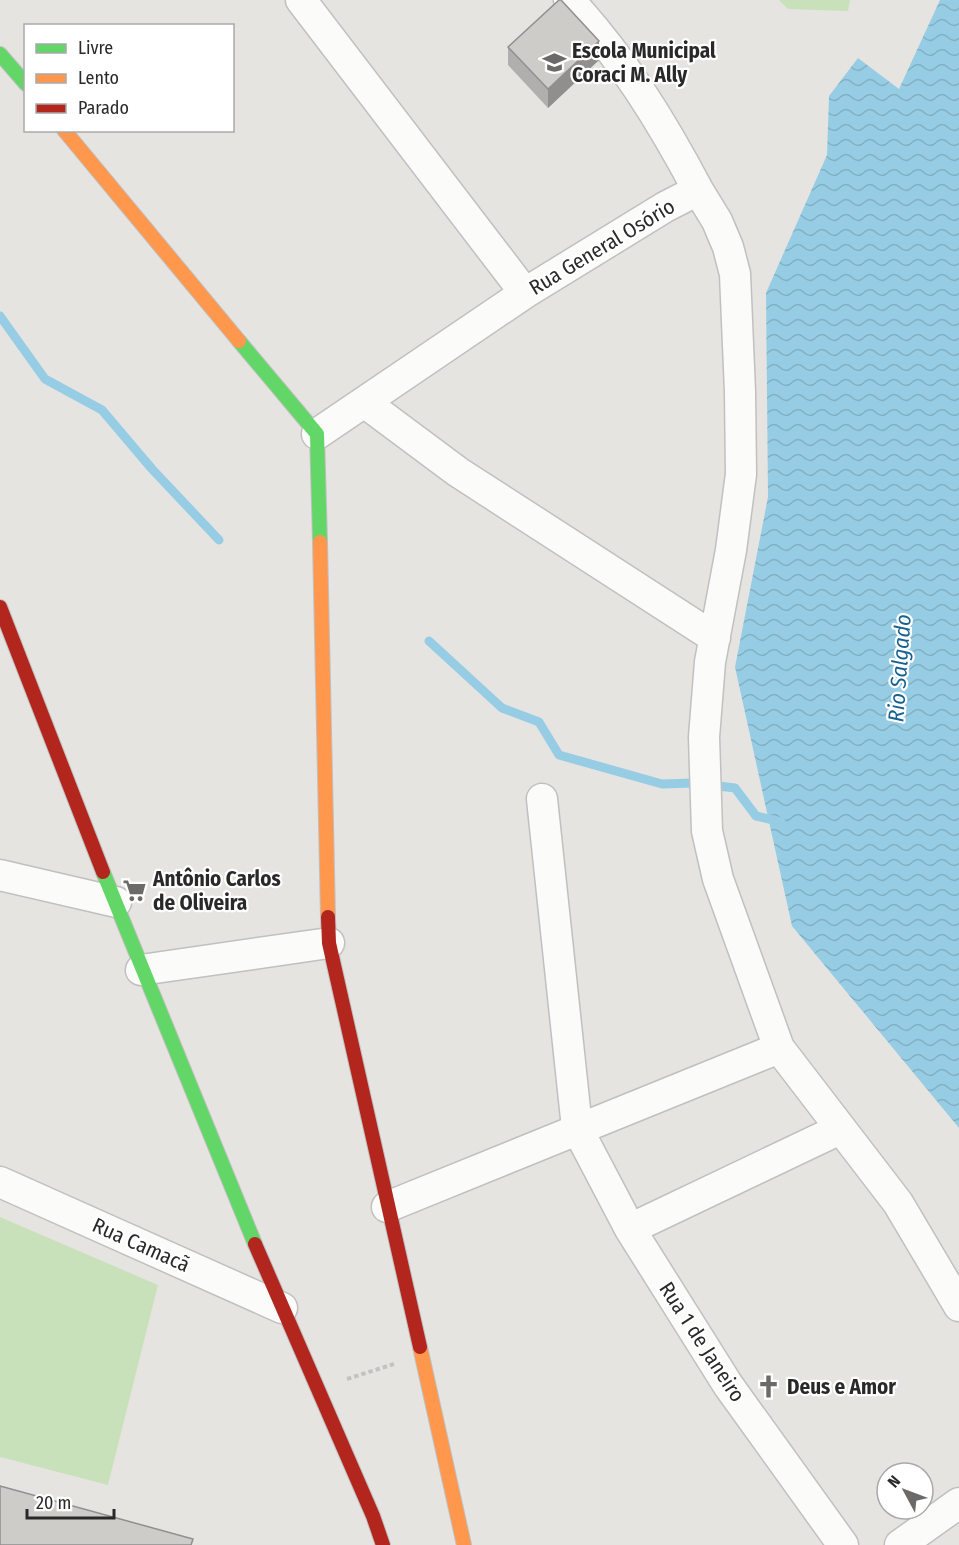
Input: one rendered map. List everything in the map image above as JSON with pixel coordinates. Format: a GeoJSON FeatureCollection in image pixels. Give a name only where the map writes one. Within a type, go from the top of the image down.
{"type":"FeatureCollection","features":[{"type":"Feature","properties":{"kind":"street"},"geometry":{"type":"LineString","coordinates":[[301,0],[525,293]]}},
{"type":"Feature","properties":{"kind":"street","name":"Rua General Osório"},"geometry":{"type":"LineString","coordinates":[[317,434],[525,293],[665,207],[698,190],[655,112],[634,80],[569,0]]}},
{"type":"Feature","properties":{"kind":"street"},"geometry":{"type":"LineString","coordinates":[[0,54],[24,82]]}},
{"type":"Feature","properties":{"kind":"street"},"geometry":{"type":"LineString","coordinates":[[66,132],[317,434],[329,943],[464,1545]]}},
{"type":"Feature","properties":{"kind":"street"},"geometry":{"type":"LineString","coordinates":[[698,190],[721,230],[735,274],[740,392],[741,474],[731,550],[709,673],[704,779],[707,831],[718,879],[779,1048],[898,1203],[959,1306]]}},
{"type":"Feature","properties":{"kind":"street"},"geometry":{"type":"LineString","coordinates":[[364,402],[458,472],[715,638]]}},
{"type":"Feature","properties":{"kind":"street"},"geometry":{"type":"LineString","coordinates":[[0,607],[141,970],[282,1308],[373,1516],[383,1545]]}},
{"type":"Feature","properties":{"kind":"street"},"geometry":{"type":"LineString","coordinates":[[542,799],[577,1128]]}},
{"type":"Feature","properties":{"kind":"street"},"geometry":{"type":"LineString","coordinates":[[0,875],[116,902]]}},
{"type":"Feature","properties":{"kind":"street"},"geometry":{"type":"LineString","coordinates":[[141,970],[329,943]]}},
{"type":"Feature","properties":{"kind":"street"},"geometry":{"type":"LineString","coordinates":[[387,1207],[779,1048]]}},
{"type":"Feature","properties":{"kind":"street","name":"Rua 1 de Janeiro"},"geometry":{"type":"LineString","coordinates":[[577,1128],[630,1229],[728,1385],[843,1545]]}},
{"type":"Feature","properties":{"kind":"street"},"geometry":{"type":"LineString","coordinates":[[630,1229],[840,1129]]}},
{"type":"Feature","properties":{"kind":"street","name":"Rua Camacã"},"geometry":{"type":"LineString","coordinates":[[0,1182],[282,1308]]}},
{"type":"Feature","properties":{"kind":"street"},"geometry":{"type":"LineString","coordinates":[[900,1545],[957,1510]]}},
{"type":"Feature","properties":{"kind":"path"},"geometry":{"type":"LineString","coordinates":[[318,1389],[420,1355]]}},
{"type":"Feature","properties":{"kind":"green space"},"geometry":{"type":"Polygon","coordinates":[[[779,0],[850,0],[848,11],[788,9],[779,0]]]}},
{"type":"Feature","properties":{"kind":"green space"},"geometry":{"type":"Polygon","coordinates":[[[0,1217],[158,1285],[108,1485],[0,1457],[0,1217]]]}},
{"type":"Feature","properties":{"kind":"water","name":"Rio Salgado"},"geometry":{"type":"Polygon","coordinates":[[[940,0],[959,0],[959,1128],[792,926],[735,667],[768,497],[766,293],[827,155],[829,96],[858,58],[899,89],[940,0]]]}},
{"type":"Feature","properties":{"kind":"building","name":"Escola Municipal Coraci M. Ally"},"geometry":{"type":"Polygon","coordinates":[[[559,0],[599,41],[548,89],[508,47],[559,0]]]}},
{"type":"Feature","properties":{"kind":"building"},"geometry":{"type":"Polygon","coordinates":[[[0,1486],[193,1539],[191,1545],[0,1545],[0,1486]]]}},
{"type":"Feature","properties":{"kind":"waterway"},"geometry":{"type":"LineString","coordinates":[[0,316],[45,379],[102,410],[152,469],[219,540]]}},
{"type":"Feature","properties":{"kind":"waterway"},"geometry":{"type":"LineString","coordinates":[[429,641],[502,708],[539,722],[559,755],[662,784],[693,783],[735,788],[756,816],[781,822]]}},
{"type":"Feature","properties":{"kind":"traffic: fast"},"geometry":{"type":"LineString","coordinates":[[0,54],[24,82]]}},
{"type":"Feature","properties":{"kind":"traffic: fast"},"geometry":{"type":"LineString","coordinates":[[239,341],[317,434],[320,542]]}},
{"type":"Feature","properties":{"kind":"traffic: fast"},"geometry":{"type":"LineString","coordinates":[[103,872],[255,1244]]}},
{"type":"Feature","properties":{"kind":"traffic: slow"},"geometry":{"type":"LineString","coordinates":[[66,132],[239,341]]}},
{"type":"Feature","properties":{"kind":"traffic: slow"},"geometry":{"type":"LineString","coordinates":[[320,542],[328,917]]}},
{"type":"Feature","properties":{"kind":"traffic: slow"},"geometry":{"type":"LineString","coordinates":[[420,1347],[464,1545]]}},
{"type":"Feature","properties":{"kind":"traffic: jam"},"geometry":{"type":"LineString","coordinates":[[0,607],[103,872]]}},
{"type":"Feature","properties":{"kind":"traffic: jam"},"geometry":{"type":"LineString","coordinates":[[328,917],[329,943],[420,1347]]}},
{"type":"Feature","properties":{"kind":"traffic: jam"},"geometry":{"type":"LineString","coordinates":[[255,1244],[373,1516],[383,1545]]}},
{"type":"Feature","properties":{"kind":"place","name":"Escola Municipal Coraci M. Ally"},"geometry":{"type":"Point","coordinates":[554,63]}},
{"type":"Feature","properties":{"kind":"place","name":"Antônio Carlos de Oliveira"},"geometry":{"type":"Point","coordinates":[135,891]}},
{"type":"Feature","properties":{"kind":"place","name":"Deus e Amor"},"geometry":{"type":"Point","coordinates":[769,1387]}}]}
